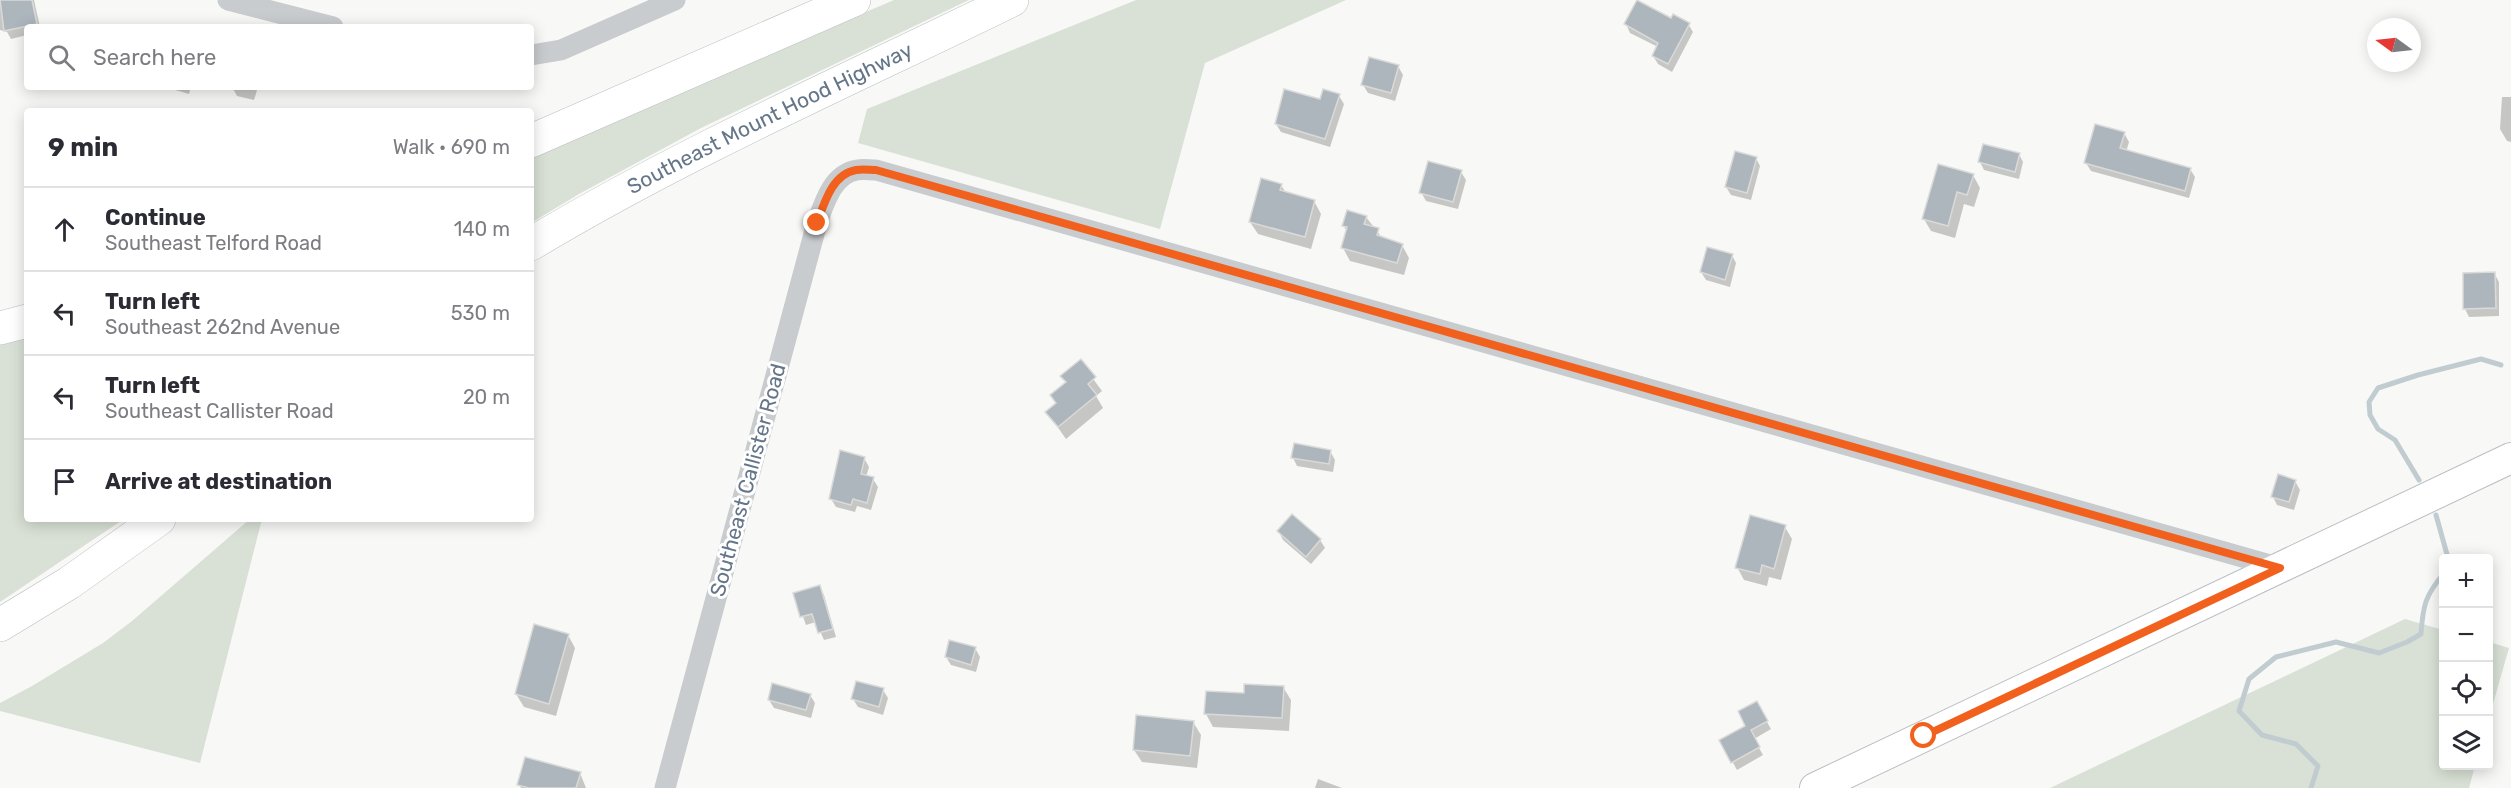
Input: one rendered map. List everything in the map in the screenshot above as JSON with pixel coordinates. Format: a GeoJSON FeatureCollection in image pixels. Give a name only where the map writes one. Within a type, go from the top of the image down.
{"type":"FeatureCollection","features":[{"type":"Feature","properties":{"kind":"highway"},"geometry":{"type":"LineString","coordinates":[[534,140],[854,0]]}},
{"type":"Feature","properties":{"kind":"highway","name":"Southeast Mount Hood Highway"},"geometry":{"type":"LineString","coordinates":[[534,242],[577,216],[702,149],[1012,0]]}},
{"type":"Feature","properties":{"kind":"highway"},"geometry":{"type":"LineString","coordinates":[[0,328],[24,322]]}},
{"type":"Feature","properties":{"kind":"highway"},"geometry":{"type":"LineString","coordinates":[[0,625],[69,583],[155,522]]}},
{"type":"Feature","properties":{"kind":"street"},"geometry":{"type":"LineString","coordinates":[[228,0],[321,24]]}},
{"type":"Feature","properties":{"kind":"street"},"geometry":{"type":"LineString","coordinates":[[534,54],[561,50],[675,0]]}},
{"type":"Feature","properties":{"kind":"street","name":"Southeast Callister Road"},"geometry":{"type":"LineString","coordinates":[[665,788],[817,223],[829,192],[842,177],[855,170],[876,170],[2280,568]]}},
{"type":"Feature","properties":{"kind":"street"},"geometry":{"type":"LineString","coordinates":[[1815,788],[2511,458]]}},
{"type":"Feature","properties":{"kind":"shaded area"},"geometry":{"type":"Polygon","coordinates":[[[894,0],[969,0],[701,128],[579,194],[534,221],[534,154],[894,0]]]}},
{"type":"Feature","properties":{"kind":"shaded area"},"geometry":{"type":"Polygon","coordinates":[[[1136,0],[1346,0],[1205,63],[1160,229],[858,143],[867,109],[1136,0]]]}},
{"type":"Feature","properties":{"kind":"shaded area"},"geometry":{"type":"Polygon","coordinates":[[[24,339],[24,522],[120,522],[0,602],[0,344],[24,339]]]}},
{"type":"Feature","properties":{"kind":"shaded area"},"geometry":{"type":"Polygon","coordinates":[[[247,522],[261,522],[200,763],[0,711],[0,703],[103,643],[132,621],[247,522]]]}},
{"type":"Feature","properties":{"kind":"shaded area"},"geometry":{"type":"Polygon","coordinates":[[[2405,619],[2439,629],[2439,770],[2474,770],[2469,788],[2050,788],[2405,619]]]}},
{"type":"Feature","properties":{"kind":"shaded area"},"geometry":{"type":"Polygon","coordinates":[[[2493,643],[2509,648],[2493,704],[2493,662],[2493,643]]]}},
{"type":"Feature","properties":{"kind":"building"},"geometry":{"type":"Polygon","coordinates":[[[0,0],[32,0],[37,24],[24,24],[24,27],[4,31],[0,0]]]}},
{"type":"Feature","properties":{"kind":"building"},"geometry":{"type":"Polygon","coordinates":[[[1637,0],[1671,18],[1673,14],[1690,23],[1668,64],[1652,56],[1658,43],[1624,24],[1637,0]]]}},
{"type":"Feature","properties":{"kind":"building"},"geometry":{"type":"Polygon","coordinates":[[[1369,57],[1399,65],[1391,93],[1361,85],[1369,57]]]}},
{"type":"Feature","properties":{"kind":"building"},"geometry":{"type":"Polygon","coordinates":[[[1284,89],[1320,99],[1323,89],[1340,94],[1325,139],[1275,124],[1284,89]]]}},
{"type":"Feature","properties":{"kind":"building"},"geometry":{"type":"Polygon","coordinates":[[[2095,124],[2125,132],[2120,148],[2191,168],[2185,191],[2084,163],[2095,124]]]}},
{"type":"Feature","properties":{"kind":"building"},"geometry":{"type":"Polygon","coordinates":[[[1983,144],[2020,153],[2015,172],[1978,162],[1983,144]]]}},
{"type":"Feature","properties":{"kind":"building"},"geometry":{"type":"Polygon","coordinates":[[[1735,151],[1757,157],[1747,193],[1725,187],[1735,151]]]}},
{"type":"Feature","properties":{"kind":"building"},"geometry":{"type":"Polygon","coordinates":[[[1428,161],[1462,170],[1453,202],[1419,193],[1428,161]]]}},
{"type":"Feature","properties":{"kind":"building"},"geometry":{"type":"Polygon","coordinates":[[[1938,164],[1974,174],[1967,195],[1957,192],[1948,226],[1922,219],[1938,164]]]}},
{"type":"Feature","properties":{"kind":"building"},"geometry":{"type":"Polygon","coordinates":[[[1261,178],[1282,184],[1280,190],[1315,200],[1305,237],[1249,222],[1261,178]]]}},
{"type":"Feature","properties":{"kind":"building"},"geometry":{"type":"Polygon","coordinates":[[[1347,210],[1367,216],[1364,224],[1379,228],[1377,235],[1403,244],[1397,263],[1341,248],[1347,227],[1342,226],[1347,210]]]}},
{"type":"Feature","properties":{"kind":"building"},"geometry":{"type":"Polygon","coordinates":[[[1707,247],[1733,254],[1725,280],[1700,272],[1707,247]]]}},
{"type":"Feature","properties":{"kind":"building"},"geometry":{"type":"Polygon","coordinates":[[[2495,272],[2496,308],[2463,309],[2463,273],[2495,272]]]}},
{"type":"Feature","properties":{"kind":"building"},"geometry":{"type":"Polygon","coordinates":[[[1081,359],[1096,377],[1088,384],[1097,395],[1058,427],[1045,412],[1056,403],[1050,395],[1066,382],[1060,376],[1081,359]]]}},
{"type":"Feature","properties":{"kind":"building"},"geometry":{"type":"Polygon","coordinates":[[[1294,443],[1331,450],[1329,464],[1291,458],[1294,443]]]}},
{"type":"Feature","properties":{"kind":"building"},"geometry":{"type":"Polygon","coordinates":[[[840,450],[865,457],[861,474],[874,477],[867,503],[853,499],[851,505],[829,499],[840,450]]]}},
{"type":"Feature","properties":{"kind":"building"},"geometry":{"type":"Polygon","coordinates":[[[2278,474],[2296,480],[2289,502],[2271,497],[2278,474]]]}},
{"type":"Feature","properties":{"kind":"building"},"geometry":{"type":"Polygon","coordinates":[[[1292,514],[1321,539],[1306,557],[1277,531],[1292,514]]]}},
{"type":"Feature","properties":{"kind":"building"},"geometry":{"type":"Polygon","coordinates":[[[1750,515],[1786,525],[1774,569],[1762,565],[1760,574],[1735,568],[1750,515]]]}},
{"type":"Feature","properties":{"kind":"building"},"geometry":{"type":"Polygon","coordinates":[[[820,585],[833,629],[818,633],[812,614],[800,617],[793,593],[820,585]]]}},
{"type":"Feature","properties":{"kind":"building"},"geometry":{"type":"Polygon","coordinates":[[[534,624],[569,634],[549,704],[515,694],[534,624]]]}},
{"type":"Feature","properties":{"kind":"building"},"geometry":{"type":"Polygon","coordinates":[[[949,640],[976,647],[971,665],[945,657],[949,640]]]}},
{"type":"Feature","properties":{"kind":"building"},"geometry":{"type":"Polygon","coordinates":[[[856,681],[884,688],[879,707],[851,699],[856,681]]]}},
{"type":"Feature","properties":{"kind":"building"},"geometry":{"type":"Polygon","coordinates":[[[772,683],[811,694],[806,710],[768,700],[772,683]]]}},
{"type":"Feature","properties":{"kind":"building"},"geometry":{"type":"Polygon","coordinates":[[[1244,684],[1284,686],[1282,718],[1204,714],[1206,691],[1244,693],[1244,684]]]}},
{"type":"Feature","properties":{"kind":"building"},"geometry":{"type":"Polygon","coordinates":[[[1757,701],[1768,721],[1751,730],[1760,747],[1731,763],[1719,740],[1745,726],[1738,711],[1757,701]]]}},
{"type":"Feature","properties":{"kind":"building"},"geometry":{"type":"Polygon","coordinates":[[[1136,715],[1194,721],[1190,756],[1133,750],[1136,715]]]}},
{"type":"Feature","properties":{"kind":"building"},"geometry":{"type":"Polygon","coordinates":[[[525,757],[581,772],[576,788],[529,788],[517,785],[525,757]]]}},
{"type":"Feature","properties":{"kind":"waterway"},"geometry":{"type":"LineString","coordinates":[[2419,480],[2395,440],[2378,429],[2370,415],[2369,402],[2378,388],[2481,359],[2501,365]]}},
{"type":"Feature","properties":{"kind":"waterway"},"geometry":{"type":"LineString","coordinates":[[2436,515],[2447,554]]}},
{"type":"Feature","properties":{"kind":"waterway"},"geometry":{"type":"LineString","coordinates":[[2311,788],[2318,766],[2296,744],[2262,735],[2239,711],[2249,679],[2276,657],[2336,642],[2379,653],[2407,642],[2421,634],[2426,601],[2439,580]]}},
{"type":"Feature","properties":{"kind":"route"},"geometry":{"type":"LineString","coordinates":[[817,223],[829,192],[842,177],[855,170],[876,170],[2280,568],[1924,736]]}}]}
